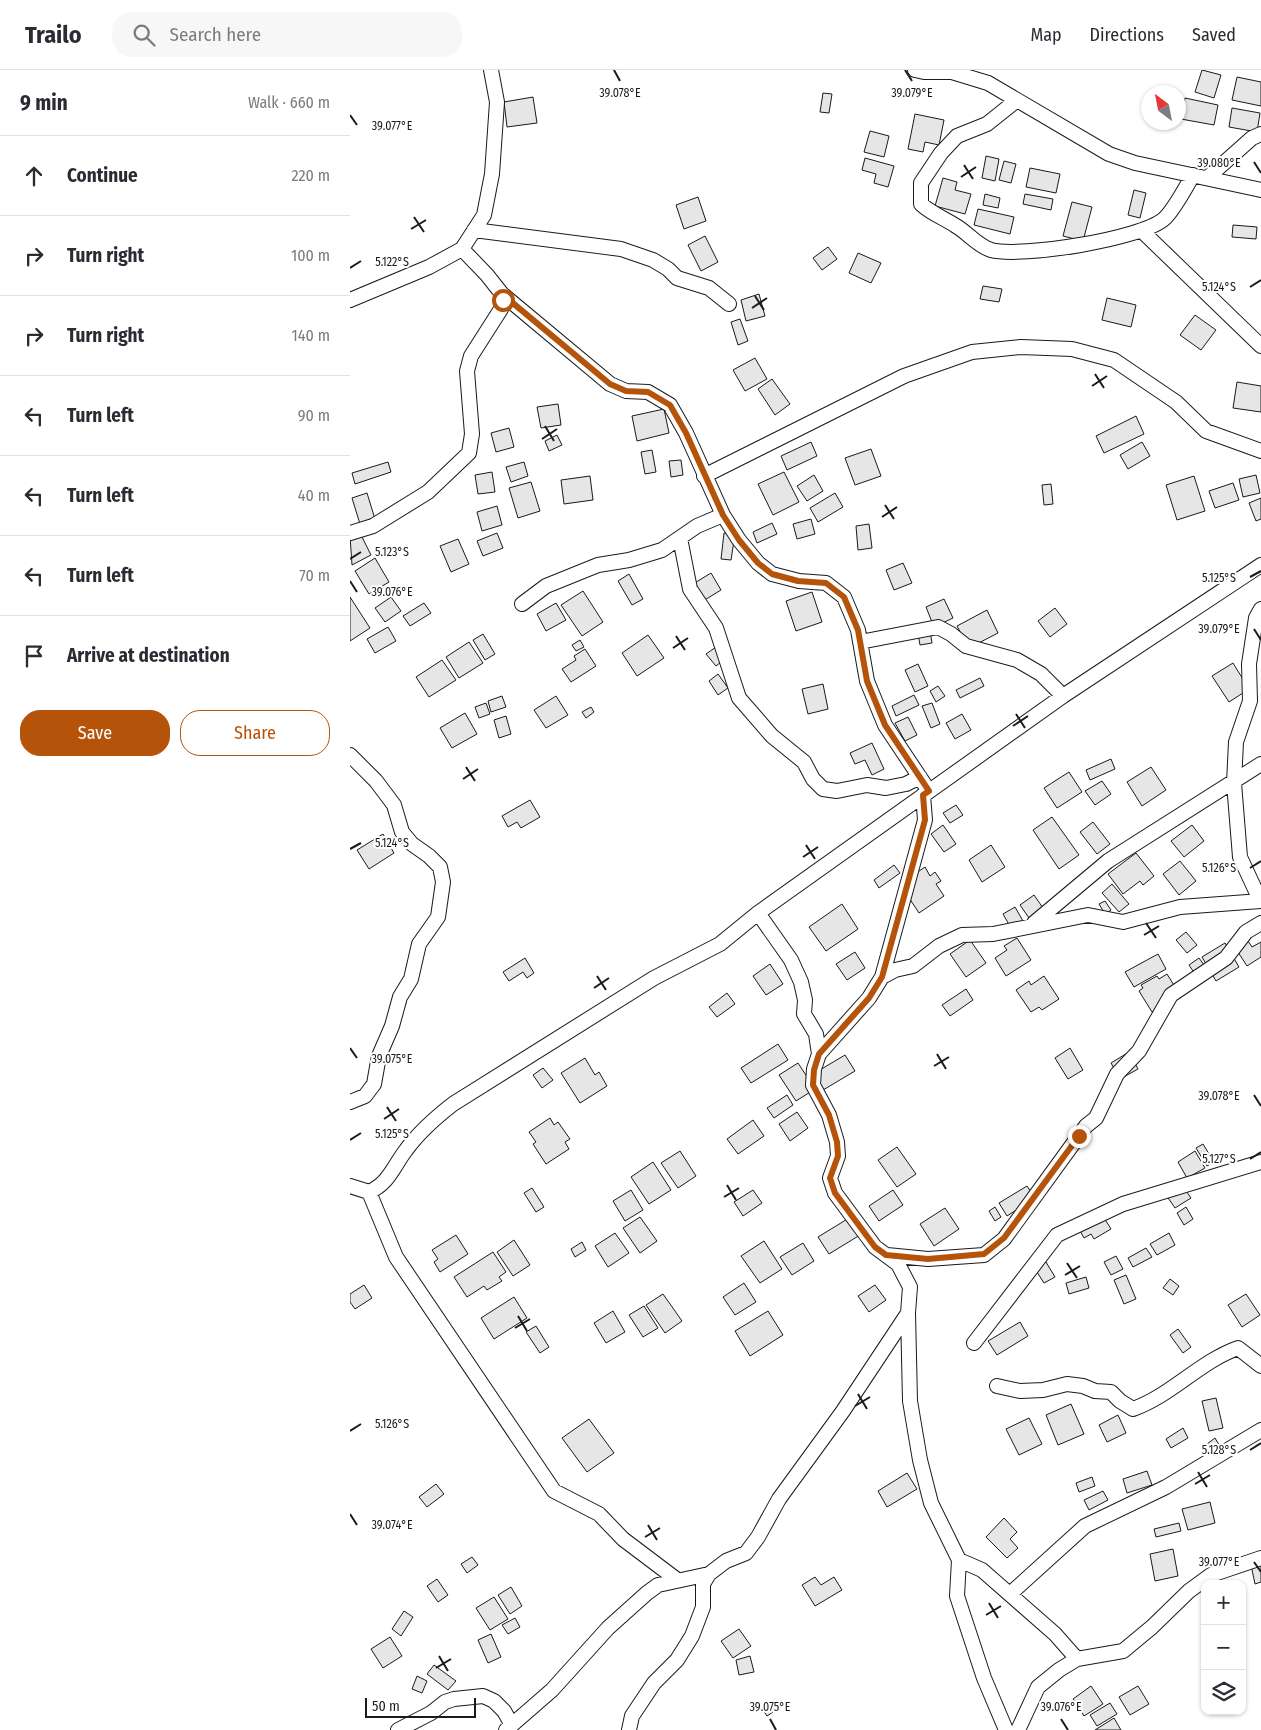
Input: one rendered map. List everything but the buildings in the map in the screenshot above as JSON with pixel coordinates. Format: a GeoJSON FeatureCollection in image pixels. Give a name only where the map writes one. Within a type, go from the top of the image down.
{"type":"FeatureCollection","features":[{"type":"Feature","properties":{"kind":"street"},"geometry":{"type":"LineString","coordinates":[[350,300],[429,267],[462,249],[484,215],[492,174],[497,102],[491,70]]}},
{"type":"Feature","properties":{"kind":"street"},"geometry":{"type":"LineString","coordinates":[[915,70],[924,72],[952,72],[988,83],[1109,154],[1135,163],[1261,190]]}},
{"type":"Feature","properties":{"kind":"street"},"geometry":{"type":"LineString","coordinates":[[1017,100],[987,124],[957,136],[941,153],[921,182],[921,204],[933,215],[956,226],[988,249],[1001,252],[1017,253],[1143,232],[1165,219],[1200,176],[1252,138],[1261,134]]}},
{"type":"Feature","properties":{"kind":"street"},"geometry":{"type":"LineString","coordinates":[[474,230],[622,249],[653,260],[677,278],[708,288],[729,304]]}},
{"type":"Feature","properties":{"kind":"street"},"geometry":{"type":"LineString","coordinates":[[1143,232],[1261,346]]}},
{"type":"Feature","properties":{"kind":"street"},"geometry":{"type":"LineString","coordinates":[[462,249],[502,294],[610,384],[626,391],[648,392],[670,405],[686,433],[723,515],[739,540],[758,563],[772,574],[798,581],[826,583],[844,597],[858,630],[867,681],[885,725],[920,776],[926,793],[925,820],[882,977],[869,998],[819,1054],[814,1070],[813,1085],[829,1115],[837,1142],[838,1156],[830,1178],[835,1193],[875,1247],[898,1264],[910,1287],[908,1313],[910,1401],[920,1460],[931,1503],[959,1560],[957,1596],[982,1671],[1006,1730]]}},
{"type":"Feature","properties":{"kind":"street"},"geometry":{"type":"LineString","coordinates":[[350,533],[373,526],[428,492],[469,453],[472,434],[467,371],[471,356],[500,309],[503,300],[502,294]]}},
{"type":"Feature","properties":{"kind":"street"},"geometry":{"type":"LineString","coordinates":[[704,476],[904,376],[972,352],[1021,347],[1072,349],[1114,360],[1176,402],[1206,431],[1261,451]]}},
{"type":"Feature","properties":{"kind":"street"},"geometry":{"type":"LineString","coordinates":[[522,604],[546,586],[598,565],[628,560],[662,550],[697,526],[723,515]]}},
{"type":"Feature","properties":{"kind":"street"},"geometry":{"type":"LineString","coordinates":[[680,538],[690,589],[716,628],[739,698],[772,736],[804,762],[814,779],[823,789],[837,790],[867,785],[886,788],[906,784],[920,776]]}},
{"type":"Feature","properties":{"kind":"street"},"geometry":{"type":"LineString","coordinates":[[350,1186],[368,1192],[381,1187],[389,1178],[405,1150],[428,1124],[453,1104],[654,978],[720,944],[758,912],[1063,696],[1261,566]]}},
{"type":"Feature","properties":{"kind":"street"},"geometry":{"type":"LineString","coordinates":[[882,977],[895,970],[913,966],[954,938],[994,934],[1088,915],[1123,922],[1180,906],[1261,901],[1240,857],[1234,783],[1236,742],[1250,701],[1249,664],[1256,618],[1261,609]]}},
{"type":"Feature","properties":{"kind":"street"},"geometry":{"type":"LineString","coordinates":[[860,642],[938,627],[951,634],[966,646],[1017,660],[1041,674],[1063,696]]}},
{"type":"Feature","properties":{"kind":"street"},"geometry":{"type":"LineString","coordinates":[[350,755],[376,781],[394,805],[402,832],[412,844],[440,867],[443,882],[438,916],[419,944],[411,979],[400,997],[392,1026],[379,1056],[374,1084],[365,1096],[350,1102]]}},
{"type":"Feature","properties":{"kind":"street"},"geometry":{"type":"LineString","coordinates":[[1031,925],[1108,861],[1234,783],[1261,764]]}},
{"type":"Feature","properties":{"kind":"street"},"geometry":{"type":"LineString","coordinates":[[758,912],[791,960],[801,982],[805,1000],[804,1014],[816,1034],[819,1054]]}},
{"type":"Feature","properties":{"kind":"street"},"geometry":{"type":"LineString","coordinates":[[886,1255],[928,1259],[984,1254],[1004,1238],[1086,1126],[1096,1118],[1117,1074],[1139,1051],[1171,995],[1226,958],[1246,932],[1261,923]]}},
{"type":"Feature","properties":{"kind":"street"},"geometry":{"type":"LineString","coordinates":[[974,1343],[1057,1235],[1123,1204],[1261,1162]]}},
{"type":"Feature","properties":{"kind":"street"},"geometry":{"type":"LineString","coordinates":[[368,1192],[396,1257],[554,1491],[599,1514],[623,1539],[676,1580]]}},
{"type":"Feature","properties":{"kind":"street"},"geometry":{"type":"LineString","coordinates":[[629,1730],[632,1716],[654,1683],[677,1660],[692,1636],[703,1607],[703,1584],[709,1574],[726,1561],[746,1553],[758,1537],[779,1499],[843,1412],[908,1313]]}},
{"type":"Feature","properties":{"kind":"street"},"geometry":{"type":"LineString","coordinates":[[997,1386],[1020,1391],[1043,1390],[1067,1384],[1083,1386],[1095,1391],[1111,1392],[1120,1401],[1133,1409],[1150,1403],[1206,1363],[1238,1348],[1261,1366]]}},
{"type":"Feature","properties":{"kind":"street"},"geometry":{"type":"LineString","coordinates":[[1010,1594],[1085,1526],[1166,1487],[1261,1430]]}},
{"type":"Feature","properties":{"kind":"street"},"geometry":{"type":"LineString","coordinates":[[1018,1730],[1038,1687],[1077,1659],[1123,1651],[1152,1627],[1189,1591],[1211,1575],[1261,1558]]}},
{"type":"Feature","properties":{"kind":"street"},"geometry":{"type":"LineString","coordinates":[[959,1560],[982,1570],[1055,1634],[1077,1659]]}},
{"type":"Feature","properties":{"kind":"street"},"geometry":{"type":"LineString","coordinates":[[398,1730],[431,1713],[445,1702],[454,1699],[483,1696],[494,1701],[504,1711],[509,1728],[552,1690],[576,1661],[630,1607],[658,1585],[709,1574]]}},
{"type":"Feature","properties":{"kind":"route"},"geometry":{"type":"LineString","coordinates":[[503,300],[502,294],[610,384],[626,391],[648,392],[660,397],[670,405],[686,433],[723,515],[739,540],[758,563],[772,574],[798,581],[826,583],[844,597],[858,630],[867,681],[885,725],[929,791],[923,795],[925,820],[882,977],[869,998],[819,1054],[814,1070],[813,1085],[829,1115],[837,1142],[838,1156],[830,1178],[835,1193],[875,1247],[886,1255],[928,1259],[984,1254],[1004,1238],[1079,1136]]}}]}
